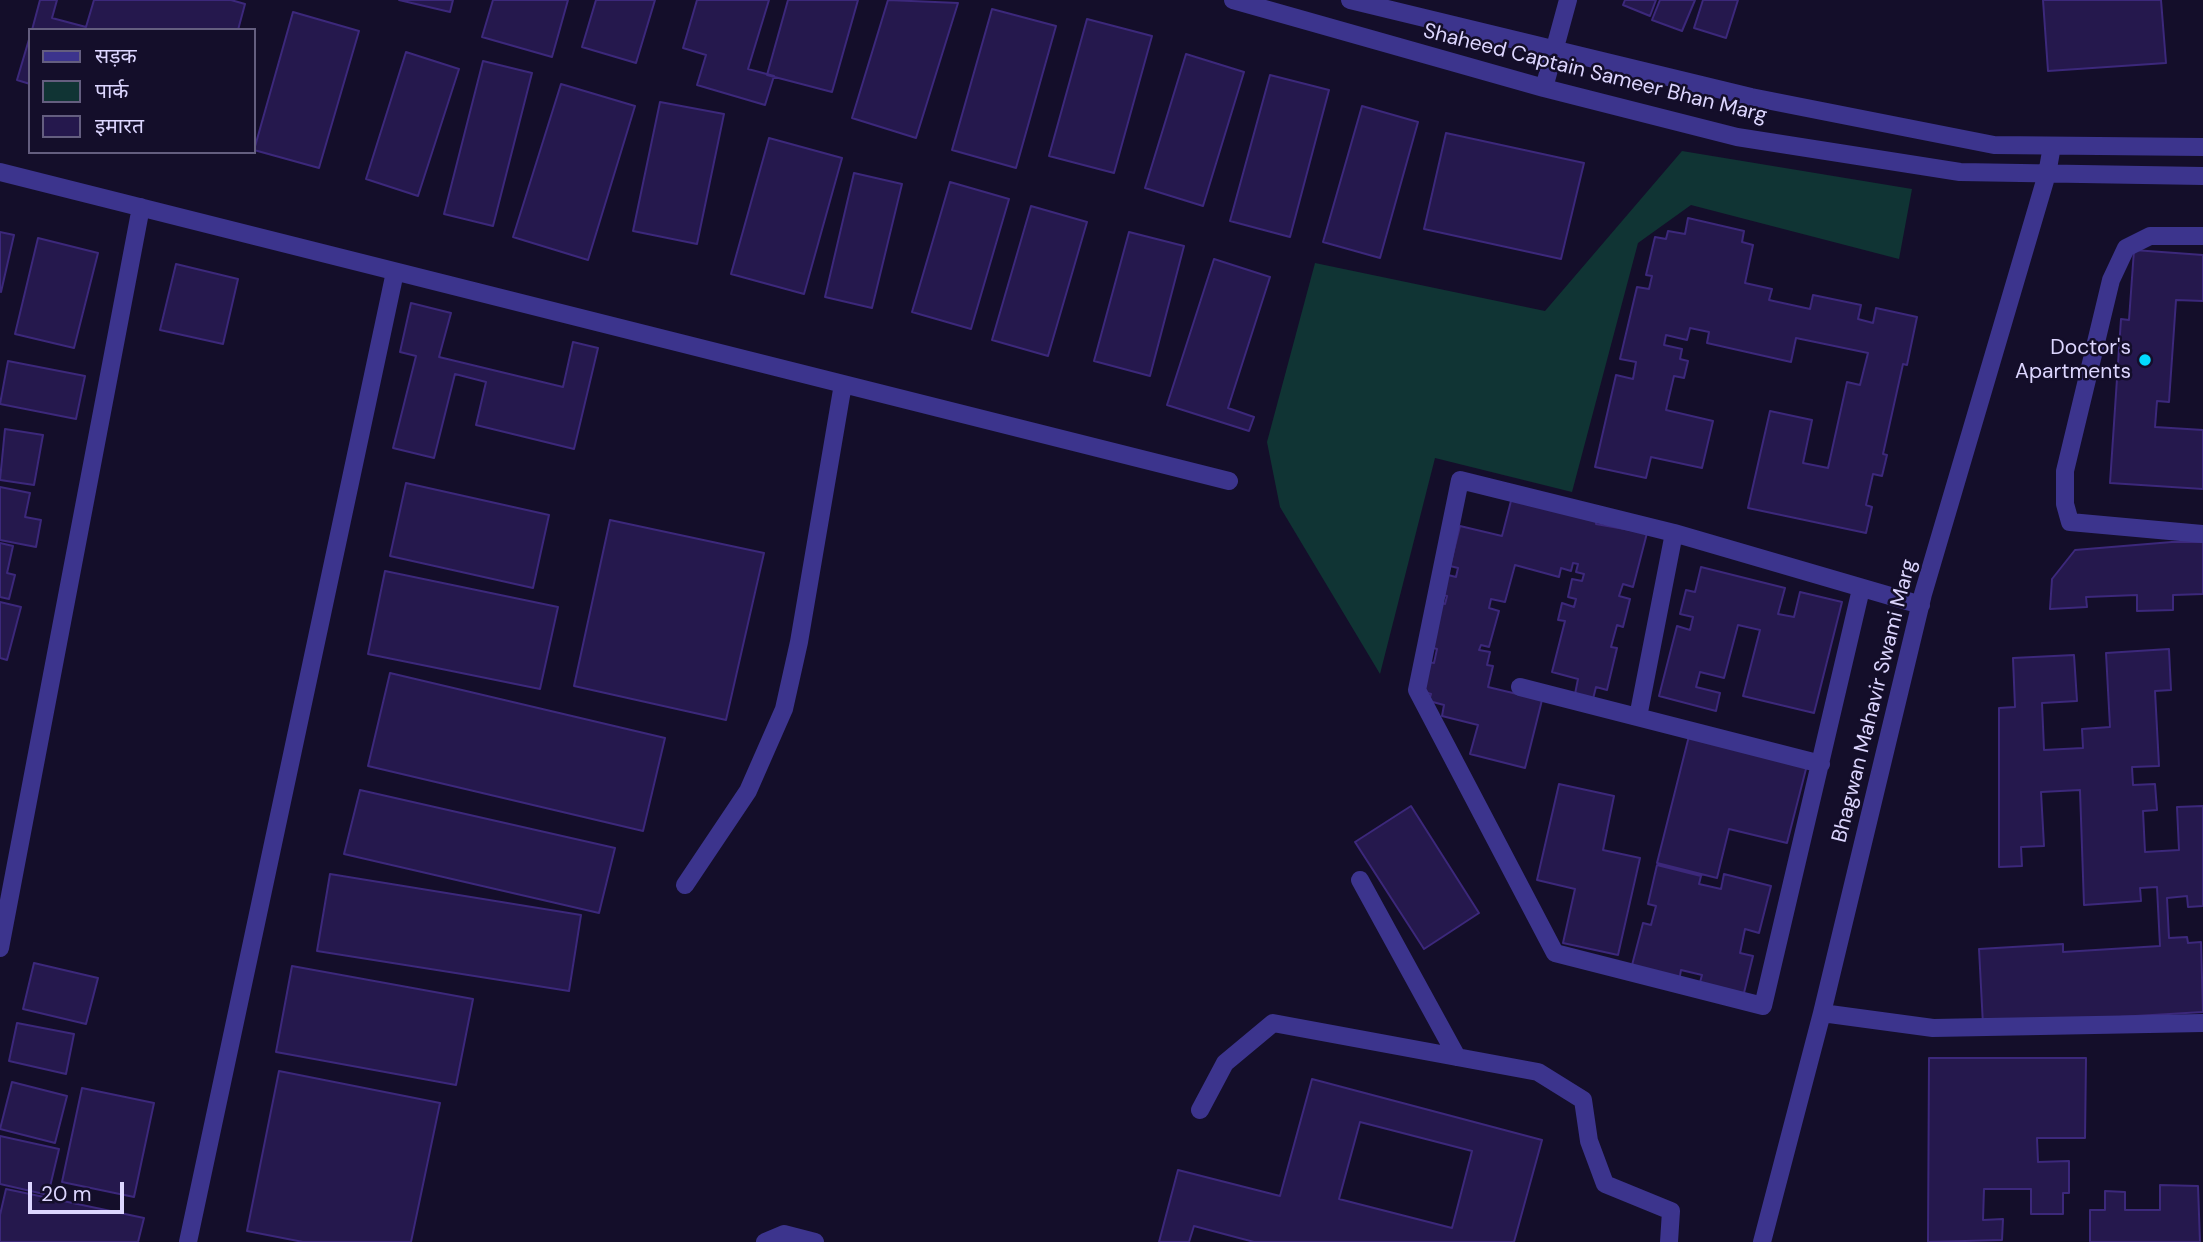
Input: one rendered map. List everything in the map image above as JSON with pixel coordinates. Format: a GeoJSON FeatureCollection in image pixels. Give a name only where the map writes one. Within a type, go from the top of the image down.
{"type":"FeatureCollection","features":[{"type":"Feature","properties":{"kind":"street","name":"Shaheed Captain Sameer Bhan Marg"},"geometry":{"type":"LineString","coordinates":[[1233,0],[1544,88],[1737,137],[1960,173],[2203,176]]}},
{"type":"Feature","properties":{"kind":"street","name":"Shaheed Captain Sameer Bhan Marg"},"geometry":{"type":"LineString","coordinates":[[1350,0],[1751,97],[1981,143],[2203,147]]}},
{"type":"Feature","properties":{"kind":"street"},"geometry":{"type":"LineString","coordinates":[[1544,88],[1568,0]]}},
{"type":"Feature","properties":{"kind":"street","name":"Bhagwan Mahavir Swami Marg"},"geometry":{"type":"LineString","coordinates":[[1762,1242],[1822,1013],[1921,605],[2047,174],[2052,146]]}},
{"type":"Feature","properties":{"kind":"street"},"geometry":{"type":"LineString","coordinates":[[0,172],[1229,481]]}},
{"type":"Feature","properties":{"kind":"street"},"geometry":{"type":"LineString","coordinates":[[0,948],[141,207]]}},
{"type":"Feature","properties":{"kind":"street"},"geometry":{"type":"LineString","coordinates":[[2203,236],[2150,236],[2126,248],[2111,280],[2065,471],[2065,504],[2070,522],[2203,534]]}},
{"type":"Feature","properties":{"kind":"street"},"geometry":{"type":"LineString","coordinates":[[188,1242],[395,272]]}},
{"type":"Feature","properties":{"kind":"street"},"geometry":{"type":"LineString","coordinates":[[685,885],[748,791],[784,709],[799,642],[843,384]]}},
{"type":"Feature","properties":{"kind":"street"},"geometry":{"type":"LineString","coordinates":[[1861,589],[1763,1006],[1555,953],[1417,690],[1460,480],[1674,533],[1921,605]]}},
{"type":"Feature","properties":{"kind":"street"},"geometry":{"type":"LineString","coordinates":[[1638,718],[1674,533]]}},
{"type":"Feature","properties":{"kind":"street"},"geometry":{"type":"LineString","coordinates":[[1520,687],[1821,764]]}},
{"type":"Feature","properties":{"kind":"street"},"geometry":{"type":"LineString","coordinates":[[1360,880],[1457,1057]]}},
{"type":"Feature","properties":{"kind":"street"},"geometry":{"type":"LineString","coordinates":[[1822,1013],[1933,1028],[2203,1023]]}},
{"type":"Feature","properties":{"kind":"street"},"geometry":{"type":"LineString","coordinates":[[1200,1110],[1225,1063],[1273,1023],[1538,1072],[1583,1100],[1590,1141],[1605,1184],[1671,1211],[1669,1242]]}},
{"type":"Feature","properties":{"kind":"street"},"geometry":{"type":"LineString","coordinates":[[765,1242],[783,1234],[815,1242]]}},
{"type":"Feature","properties":{"kind":"green space"},"geometry":{"type":"Polygon","coordinates":[[[1682,151],[1912,189],[1899,259],[1691,205],[1638,243],[1572,492],[1435,458],[1380,674],[1280,507],[1267,442],[1315,263],[1545,311],[1682,151]]]}},
{"type":"Feature","properties":{"kind":"building"},"geometry":{"type":"Polygon","coordinates":[[[40,0],[57,0],[52,18],[86,27],[94,0],[231,0],[245,4],[239,28],[33,28],[40,0]]]}},
{"type":"Feature","properties":{"kind":"building"},"geometry":{"type":"Polygon","coordinates":[[[399,0],[453,0],[450,12],[399,0]]]}},
{"type":"Feature","properties":{"kind":"building"},"geometry":{"type":"Polygon","coordinates":[[[493,0],[568,0],[552,57],[482,37],[493,0]]]}},
{"type":"Feature","properties":{"kind":"building"},"geometry":{"type":"Polygon","coordinates":[[[596,0],[655,0],[636,63],[582,47],[596,0]]]}},
{"type":"Feature","properties":{"kind":"building"},"geometry":{"type":"Polygon","coordinates":[[[697,0],[769,0],[748,69],[774,76],[765,105],[697,85],[706,55],[683,48],[697,0]]]}},
{"type":"Feature","properties":{"kind":"building"},"geometry":{"type":"Polygon","coordinates":[[[788,0],[858,0],[832,92],[767,75],[788,0]]]}},
{"type":"Feature","properties":{"kind":"building"},"geometry":{"type":"Polygon","coordinates":[[[888,0],[958,3],[916,138],[852,118],[888,0]]]}},
{"type":"Feature","properties":{"kind":"building"},"geometry":{"type":"Polygon","coordinates":[[[1625,0],[1656,0],[1650,16],[1623,5],[1625,0]]]}},
{"type":"Feature","properties":{"kind":"building"},"geometry":{"type":"Polygon","coordinates":[[[1660,0],[1695,0],[1682,31],[1652,20],[1660,0]]]}},
{"type":"Feature","properties":{"kind":"building"},"geometry":{"type":"Polygon","coordinates":[[[1703,0],[1738,0],[1726,38],[1694,28],[1703,0]]]}},
{"type":"Feature","properties":{"kind":"building"},"geometry":{"type":"Polygon","coordinates":[[[2043,0],[2161,0],[2166,63],[2048,71],[2043,0]]]}},
{"type":"Feature","properties":{"kind":"building"},"geometry":{"type":"Polygon","coordinates":[[[992,9],[1056,26],[1016,168],[952,150],[992,9]]]}},
{"type":"Feature","properties":{"kind":"building"},"geometry":{"type":"Polygon","coordinates":[[[293,12],[359,31],[319,168],[256,151],[293,12]]]}},
{"type":"Feature","properties":{"kind":"building"},"geometry":{"type":"Polygon","coordinates":[[[1087,19],[1152,36],[1114,173],[1049,156],[1087,19]]]}},
{"type":"Feature","properties":{"kind":"building"},"geometry":{"type":"Polygon","coordinates":[[[28,43],[28,83],[17,80],[28,43]]]}},
{"type":"Feature","properties":{"kind":"building"},"geometry":{"type":"Polygon","coordinates":[[[406,52],[459,69],[418,196],[366,179],[406,52]]]}},
{"type":"Feature","properties":{"kind":"building"},"geometry":{"type":"Polygon","coordinates":[[[1186,54],[1244,72],[1203,206],[1145,188],[1186,54]]]}},
{"type":"Feature","properties":{"kind":"building"},"geometry":{"type":"Polygon","coordinates":[[[483,61],[532,73],[493,226],[444,214],[483,61]]]}},
{"type":"Feature","properties":{"kind":"building"},"geometry":{"type":"Polygon","coordinates":[[[1270,75],[1329,90],[1290,237],[1230,221],[1270,75]]]}},
{"type":"Feature","properties":{"kind":"building"},"geometry":{"type":"Polygon","coordinates":[[[561,84],[635,106],[588,260],[513,237],[561,84]]]}},
{"type":"Feature","properties":{"kind":"building"},"geometry":{"type":"Polygon","coordinates":[[[660,102],[724,114],[697,244],[633,231],[660,102]]]}},
{"type":"Feature","properties":{"kind":"building"},"geometry":{"type":"Polygon","coordinates":[[[1362,106],[1418,122],[1380,258],[1323,242],[1362,106]]]}},
{"type":"Feature","properties":{"kind":"building"},"geometry":{"type":"Polygon","coordinates":[[[1446,133],[1584,163],[1561,259],[1424,229],[1446,133]]]}},
{"type":"Feature","properties":{"kind":"building"},"geometry":{"type":"Polygon","coordinates":[[[769,138],[842,158],[804,294],[731,274],[769,138]]]}},
{"type":"Feature","properties":{"kind":"building"},"geometry":{"type":"Polygon","coordinates":[[[854,173],[902,184],[872,308],[825,297],[854,173]]]}},
{"type":"Feature","properties":{"kind":"building"},"geometry":{"type":"Polygon","coordinates":[[[950,182],[1009,199],[971,329],[912,312],[950,182]]]}},
{"type":"Feature","properties":{"kind":"building"},"geometry":{"type":"Polygon","coordinates":[[[1031,206],[1087,222],[1048,356],[992,340],[1031,206]]]}},
{"type":"Feature","properties":{"kind":"building"},"geometry":{"type":"Polygon","coordinates":[[[1688,218],[1744,231],[1742,242],[1753,245],[1745,283],[1772,289],[1769,300],[1810,309],[1813,295],[1861,305],[1858,319],[1873,323],[1876,308],[1917,317],[1907,365],[1903,364],[1883,454],[1887,455],[1882,476],[1873,474],[1866,505],[1872,507],[1866,533],[1748,508],[1770,411],[1812,420],[1803,463],[1828,468],[1847,382],[1860,385],[1868,353],[1796,338],[1791,362],[1707,343],[1709,332],[1690,328],[1687,340],[1666,335],[1664,345],[1682,349],[1680,359],[1688,361],[1684,378],[1674,376],[1666,410],[1713,421],[1702,468],[1651,457],[1646,478],[1595,467],[1616,375],[1633,379],[1636,362],[1620,359],[1637,287],[1649,289],[1652,276],[1646,275],[1655,237],[1666,239],[1668,231],[1685,234],[1688,218]]]}},
{"type":"Feature","properties":{"kind":"building"},"geometry":{"type":"Polygon","coordinates":[[[0,232],[14,235],[1,292],[0,291],[0,232]]]}},
{"type":"Feature","properties":{"kind":"building"},"geometry":{"type":"Polygon","coordinates":[[[1129,232],[1184,246],[1150,376],[1094,361],[1129,232]]]}},
{"type":"Feature","properties":{"kind":"building"},"geometry":{"type":"Polygon","coordinates":[[[38,238],[98,253],[74,348],[15,334],[38,238]]]}},
{"type":"Feature","properties":{"kind":"building","name":"Doctor's Apartments"},"geometry":{"type":"Polygon","coordinates":[[[2134,250],[2203,255],[2203,301],[2176,300],[2169,402],[2157,401],[2155,427],[2203,430],[2203,489],[2110,483],[2121,319],[2129,320],[2134,250]]]}},
{"type":"Feature","properties":{"kind":"building"},"geometry":{"type":"Polygon","coordinates":[[[1214,259],[1270,277],[1228,408],[1254,417],[1249,431],[1167,405],[1214,259]]]}},
{"type":"Feature","properties":{"kind":"building"},"geometry":{"type":"Polygon","coordinates":[[[176,264],[238,279],[223,344],[160,330],[176,264]]]}},
{"type":"Feature","properties":{"kind":"building"},"geometry":{"type":"Polygon","coordinates":[[[411,303],[451,313],[439,357],[563,387],[573,342],[598,348],[574,449],[476,425],[486,382],[455,374],[434,458],[393,448],[416,356],[400,352],[411,303]]]}},
{"type":"Feature","properties":{"kind":"building"},"geometry":{"type":"Polygon","coordinates":[[[8,361],[85,376],[76,419],[0,404],[8,361]]]}},
{"type":"Feature","properties":{"kind":"building"},"geometry":{"type":"Polygon","coordinates":[[[5,429],[43,435],[34,485],[0,480],[5,429]]]}},
{"type":"Feature","properties":{"kind":"building"},"geometry":{"type":"Polygon","coordinates":[[[406,483],[549,515],[533,588],[390,556],[406,483]]]}},
{"type":"Feature","properties":{"kind":"building"},"geometry":{"type":"Polygon","coordinates":[[[0,487],[30,493],[25,517],[41,520],[36,547],[0,540],[0,487]]]}},
{"type":"Feature","properties":{"kind":"building"},"geometry":{"type":"Polygon","coordinates":[[[1512,497],[1597,519],[1596,524],[1647,533],[1633,587],[1623,584],[1619,596],[1630,599],[1623,627],[1617,625],[1611,647],[1617,648],[1607,690],[1596,687],[1592,703],[1574,699],[1578,679],[1552,672],[1565,621],[1558,620],[1562,603],[1574,607],[1576,599],[1568,597],[1572,579],[1582,581],[1584,574],[1576,572],[1578,564],[1573,563],[1571,571],[1561,568],[1559,577],[1515,565],[1505,602],[1491,599],[1489,608],[1499,611],[1489,647],[1481,645],[1479,650],[1490,652],[1487,665],[1493,666],[1488,687],[1542,700],[1525,768],[1470,754],[1478,725],[1442,716],[1444,705],[1429,701],[1431,694],[1421,691],[1428,662],[1434,663],[1437,649],[1430,647],[1441,603],[1445,604],[1447,596],[1442,595],[1448,575],[1456,577],[1458,568],[1450,566],[1460,526],[1502,536],[1512,497]]]}},
{"type":"Feature","properties":{"kind":"building"},"geometry":{"type":"Polygon","coordinates":[[[610,520],[764,553],[726,720],[574,686],[610,520]]]}},
{"type":"Feature","properties":{"kind":"building"},"geometry":{"type":"Polygon","coordinates":[[[2203,542],[2203,594],[2173,595],[2173,610],[2137,611],[2137,595],[2086,597],[2087,607],[2050,609],[2052,579],[2075,550],[2203,542]]]}},
{"type":"Feature","properties":{"kind":"building"},"geometry":{"type":"Polygon","coordinates":[[[0,543],[13,546],[7,573],[15,575],[9,599],[0,597],[0,543]]]}},
{"type":"Feature","properties":{"kind":"building"},"geometry":{"type":"Polygon","coordinates":[[[1701,567],[1785,588],[1778,614],[1794,617],[1800,592],[1842,602],[1814,713],[1743,696],[1760,630],[1738,625],[1724,678],[1700,672],[1696,687],[1720,693],[1716,711],[1659,696],[1677,626],[1690,630],[1693,617],[1680,614],[1686,590],[1695,592],[1701,567]]]}},
{"type":"Feature","properties":{"kind":"building"},"geometry":{"type":"Polygon","coordinates":[[[385,571],[558,607],[540,689],[368,654],[385,571]]]}},
{"type":"Feature","properties":{"kind":"building"},"geometry":{"type":"Polygon","coordinates":[[[0,602],[21,607],[7,660],[0,658],[0,602]]]}},
{"type":"Feature","properties":{"kind":"building"},"geometry":{"type":"Polygon","coordinates":[[[2169,649],[2171,690],[2155,691],[2159,766],[2132,767],[2133,785],[2155,784],[2157,810],[2143,811],[2145,852],[2179,850],[2177,807],[2203,806],[2203,906],[2188,907],[2187,896],[2167,898],[2169,938],[2187,937],[2188,943],[2201,942],[2203,1012],[1983,1025],[1979,949],[2063,944],[2063,952],[2160,946],[2157,887],[2140,888],[2141,901],[2084,905],[2080,790],[2041,792],[2044,846],[2021,847],[2022,866],[1999,867],[1999,708],[2015,707],[2013,658],[2074,655],[2077,701],[2042,703],[2044,750],[2083,748],[2082,729],[2110,727],[2106,653],[2169,649]]]}},
{"type":"Feature","properties":{"kind":"building"},"geometry":{"type":"Polygon","coordinates":[[[390,673],[665,738],[643,831],[368,766],[390,673]]]}},
{"type":"Feature","properties":{"kind":"building"},"geometry":{"type":"Polygon","coordinates":[[[1689,736],[1807,765],[1787,843],[1729,829],[1717,878],[1657,863],[1689,736]]]}},
{"type":"Feature","properties":{"kind":"building"},"geometry":{"type":"Polygon","coordinates":[[[1559,784],[1614,796],[1603,850],[1640,858],[1618,955],[1563,943],[1575,889],[1537,880],[1559,784]]]}},
{"type":"Feature","properties":{"kind":"building"},"geometry":{"type":"Polygon","coordinates":[[[360,790],[615,848],[599,913],[344,854],[360,790]]]}},
{"type":"Feature","properties":{"kind":"building"},"geometry":{"type":"Polygon","coordinates":[[[1411,806],[1479,913],[1424,949],[1355,842],[1411,806]]]}},
{"type":"Feature","properties":{"kind":"building"},"geometry":{"type":"Polygon","coordinates":[[[1657,865],[1701,876],[1699,884],[1721,889],[1724,874],[1771,886],[1759,933],[1745,929],[1740,953],[1753,956],[1743,997],[1699,986],[1702,975],[1681,970],[1679,981],[1631,969],[1643,923],[1651,925],[1656,906],[1648,904],[1657,865]]]}},
{"type":"Feature","properties":{"kind":"building"},"geometry":{"type":"Polygon","coordinates":[[[330,874],[581,915],[569,991],[317,951],[330,874]]]}},
{"type":"Feature","properties":{"kind":"building"},"geometry":{"type":"Polygon","coordinates":[[[34,963],[98,978],[86,1024],[23,1009],[34,963]]]}},
{"type":"Feature","properties":{"kind":"building"},"geometry":{"type":"Polygon","coordinates":[[[292,966],[473,999],[456,1085],[276,1052],[292,966]]]}},
{"type":"Feature","properties":{"kind":"building"},"geometry":{"type":"Polygon","coordinates":[[[17,1023],[74,1034],[66,1074],[9,1061],[17,1023]]]}},
{"type":"Feature","properties":{"kind":"building"},"geometry":{"type":"Polygon","coordinates":[[[1929,1058],[2086,1058],[2085,1138],[2037,1138],[2038,1162],[2069,1161],[2069,1193],[2063,1193],[2063,1214],[2031,1214],[2031,1189],[1984,1189],[1983,1220],[2003,1219],[2002,1240],[1928,1242],[1929,1058]]]}},
{"type":"Feature","properties":{"kind":"building"},"geometry":{"type":"Polygon","coordinates":[[[279,1071],[440,1103],[411,1242],[303,1242],[247,1231],[279,1071]]]}},
{"type":"Feature","properties":{"kind":"building"},"geometry":{"type":"Polygon","coordinates":[[[1312,1079],[1542,1140],[1514,1242],[1254,1242],[1194,1226],[1189,1242],[1159,1242],[1178,1170],[1280,1196],[1312,1079]],[[1360,1122],[1339,1199],[1452,1228],[1472,1151],[1360,1122]]]}},
{"type":"Feature","properties":{"kind":"building"},"geometry":{"type":"Polygon","coordinates":[[[12,1082],[67,1096],[55,1143],[0,1129],[12,1082]]]}},
{"type":"Feature","properties":{"kind":"building"},"geometry":{"type":"Polygon","coordinates":[[[82,1088],[154,1103],[134,1197],[62,1182],[82,1088]]]}},
{"type":"Feature","properties":{"kind":"building"},"geometry":{"type":"Polygon","coordinates":[[[0,1136],[59,1149],[48,1195],[0,1184],[0,1136]]]}},
{"type":"Feature","properties":{"kind":"building"},"geometry":{"type":"Polygon","coordinates":[[[2160,1185],[2198,1186],[2200,1242],[2090,1242],[2090,1210],[2105,1210],[2105,1191],[2125,1192],[2125,1210],[2160,1210],[2160,1185]]]}},
{"type":"Feature","properties":{"kind":"building"},"geometry":{"type":"Polygon","coordinates":[[[6,1189],[144,1218],[138,1242],[0,1242],[0,1215],[6,1189]]]}},
{"type":"Feature","properties":{"kind":"place","name":"Doctor's Apartments"},"geometry":{"type":"Point","coordinates":[2145,360]}}]}
